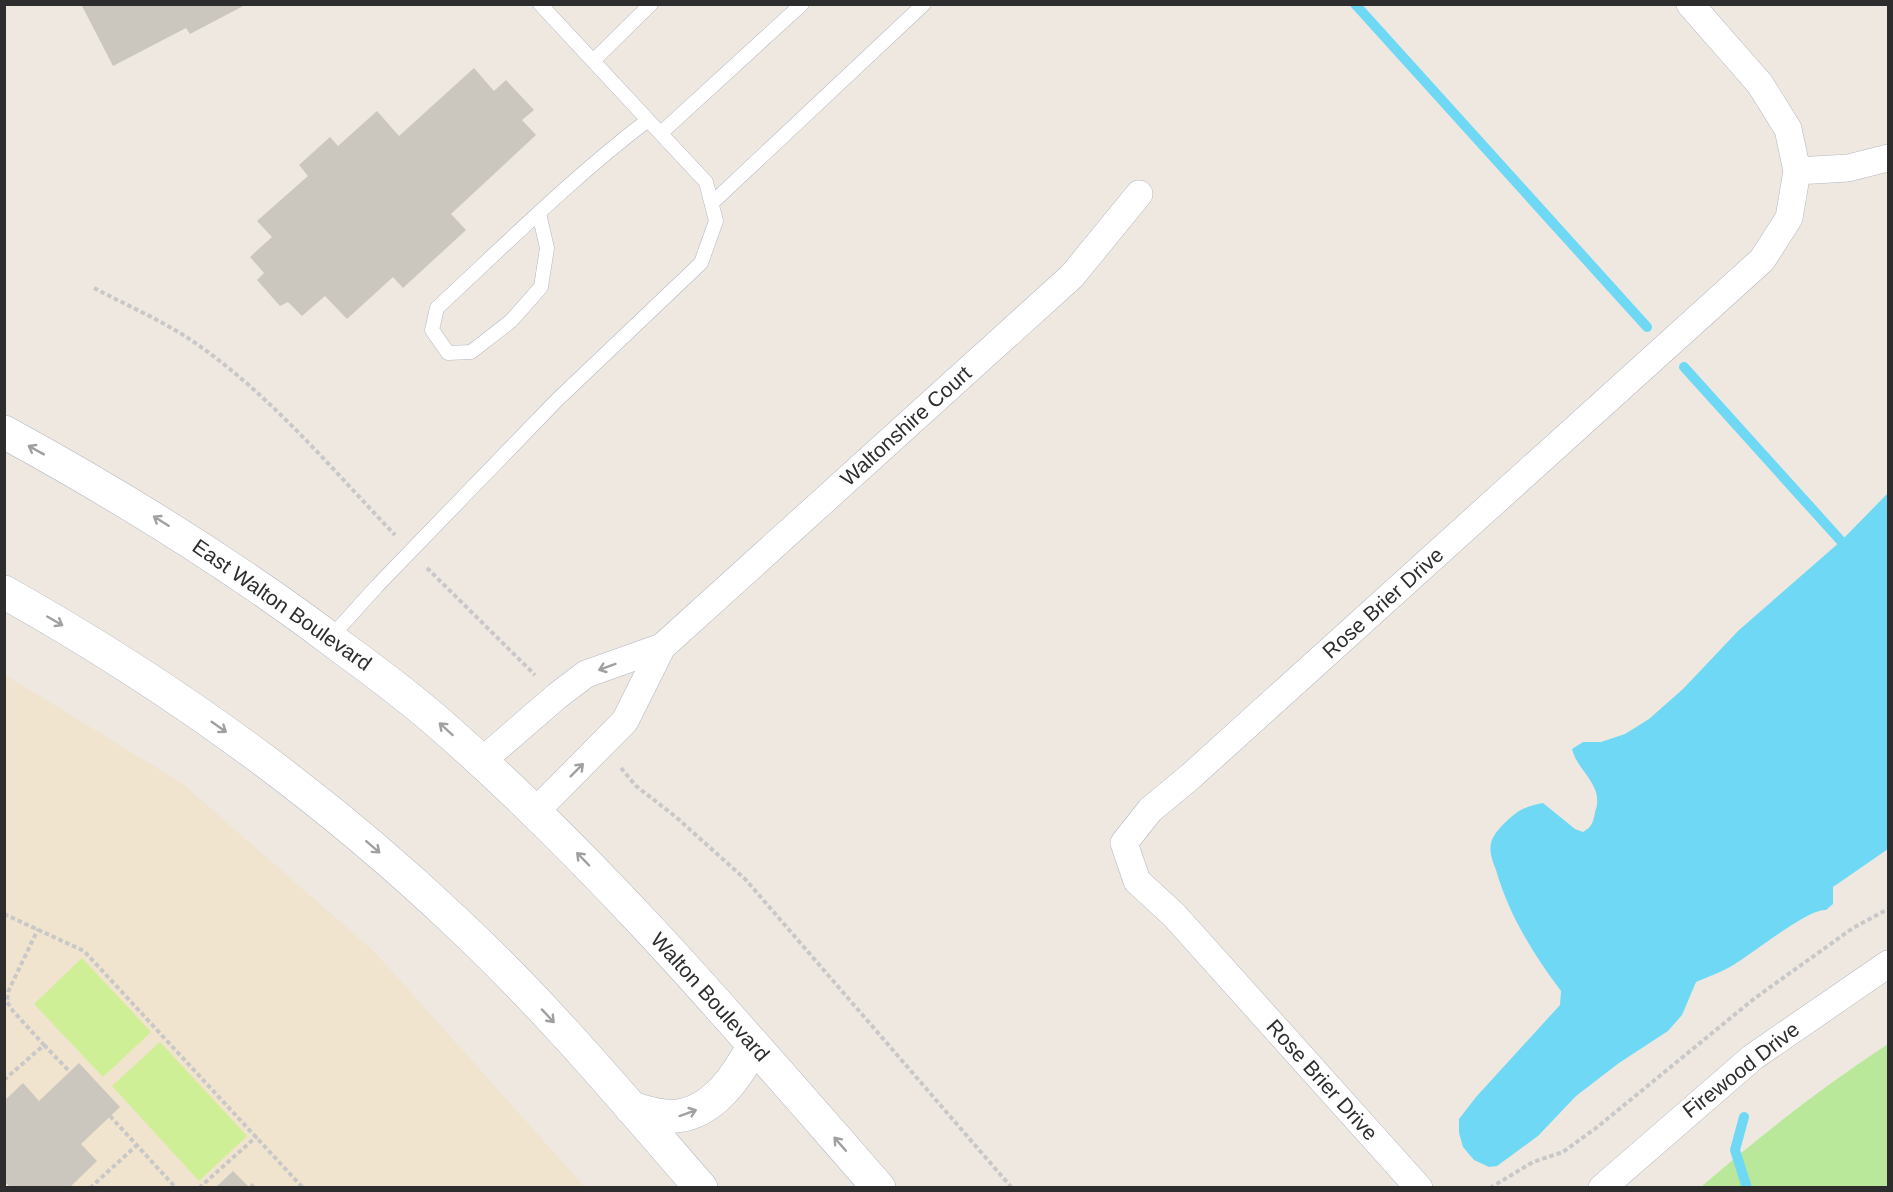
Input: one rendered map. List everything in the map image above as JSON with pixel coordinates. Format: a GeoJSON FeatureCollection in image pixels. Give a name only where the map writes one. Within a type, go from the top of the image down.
{"type":"FeatureCollection","features":[{"type":"Feature","properties":{"kind":"main road","name":"East Walton Boulevard"},"geometry":{"type":"LineString","coordinates":[[4,432],[89,479],[177,532],[267,592],[405,696],[482,761],[536,811]]}},
{"type":"Feature","properties":{"kind":"main road"},"geometry":{"type":"LineString","coordinates":[[4,592],[127,665],[250,749],[323,805],[381,854],[458,924],[508,974],[701,1188]]}},
{"type":"Feature","properties":{"kind":"main road","name":"Walton Boulevard"},"geometry":{"type":"LineString","coordinates":[[536,811],[624,901],[879,1188]]}},
{"type":"Feature","properties":{"kind":"main road"},"geometry":{"type":"LineString","coordinates":[[631,1108],[657,1116],[678,1116],[697,1110],[729,1085],[754,1045]]}},
{"type":"Feature","properties":{"kind":"street","name":"Rose Brier Drive"},"geometry":{"type":"LineString","coordinates":[[1419,1188],[1174,915],[1137,881],[1124,843],[1150,810],[1191,777],[1762,260],[1789,218],[1797,171],[1788,129],[1765,93],[1690,4]]}},
{"type":"Feature","properties":{"kind":"street"},"geometry":{"type":"LineString","coordinates":[[1797,171],[1848,168],[1888,158]]}},
{"type":"Feature","properties":{"kind":"street","name":"Waltonshire Court"},"geometry":{"type":"LineString","coordinates":[[536,811],[625,721],[662,647],[1072,276],[1139,194]]}},
{"type":"Feature","properties":{"kind":"street","name":"Waltonshire Court"},"geometry":{"type":"LineString","coordinates":[[482,761],[586,674],[662,647]]}},
{"type":"Feature","properties":{"kind":"street","name":"Firewood Drive"},"geometry":{"type":"LineString","coordinates":[[1602,1188],[1753,1057],[1888,964]]}},
{"type":"Feature","properties":{"kind":"lane"},"geometry":{"type":"LineString","coordinates":[[330,638],[410,551],[557,400],[701,262],[716,221],[706,183],[540,4]]}},
{"type":"Feature","properties":{"kind":"lane"},"geometry":{"type":"LineString","coordinates":[[593,61],[651,4]]}},
{"type":"Feature","properties":{"kind":"lane"},"geometry":{"type":"LineString","coordinates":[[661,133],[802,4]]}},
{"type":"Feature","properties":{"kind":"lane"},"geometry":{"type":"LineString","coordinates":[[712,204],[924,4]]}},
{"type":"Feature","properties":{"kind":"lane"},"geometry":{"type":"LineString","coordinates":[[539,213],[547,248],[540,287],[511,321],[471,352],[448,353],[432,330],[437,308],[602,154],[648,120]]}},
{"type":"Feature","properties":{"kind":"path"},"geometry":{"type":"LineString","coordinates":[[94,288],[189,339],[242,378],[270,404],[410,551],[557,696]]}},
{"type":"Feature","properties":{"kind":"path"},"geometry":{"type":"LineString","coordinates":[[602,745],[636,786],[676,817],[746,880],[1012,1188]]}},
{"type":"Feature","properties":{"kind":"path"},"geometry":{"type":"LineString","coordinates":[[1490,1188],[1533,1162],[1563,1152],[1596,1128],[1755,998],[1853,928],[1888,909]]}},
{"type":"Feature","properties":{"kind":"path"},"geometry":{"type":"LineString","coordinates":[[4,914],[84,951],[303,1188]]}},
{"type":"Feature","properties":{"kind":"path"},"geometry":{"type":"LineString","coordinates":[[38,929],[8,992],[8,1002],[12,1011],[70,1072]]}},
{"type":"Feature","properties":{"kind":"path"},"geometry":{"type":"LineString","coordinates":[[4,1080],[44,1045]]}},
{"type":"Feature","properties":{"kind":"path"},"geometry":{"type":"LineString","coordinates":[[110,1116],[176,1188]]}},
{"type":"Feature","properties":{"kind":"path"},"geometry":{"type":"LineString","coordinates":[[199,1188],[257,1136]]}},
{"type":"Feature","properties":{"kind":"path"},"geometry":{"type":"LineString","coordinates":[[90,1188],[137,1145]]}},
{"type":"Feature","properties":{"kind":"shaded area"},"geometry":{"type":"Polygon","coordinates":[[[4,674],[183,784],[375,952],[585,1187],[5,1187],[4,674]]]}},
{"type":"Feature","properties":{"kind":"green space"},"geometry":{"type":"Polygon","coordinates":[[[82,958],[151,1032],[103,1077],[34,1004],[82,958]]]}},
{"type":"Feature","properties":{"kind":"green space"},"geometry":{"type":"Polygon","coordinates":[[[160,1042],[247,1136],[199,1181],[112,1086],[160,1042]]]}},
{"type":"Feature","properties":{"kind":"green space"},"geometry":{"type":"Polygon","coordinates":[[[1888,1044],[1888,1187],[1701,1187],[1792,1112],[1888,1044]]]}},
{"type":"Feature","properties":{"kind":"water"},"geometry":{"type":"Polygon","coordinates":[[[1888,493],[1888,849],[1833,887],[1833,904],[1826,910],[1806,917],[1730,967],[1696,982],[1682,1015],[1668,1031],[1619,1063],[1576,1096],[1538,1136],[1497,1166],[1489,1167],[1474,1160],[1463,1147],[1459,1133],[1459,1119],[1476,1097],[1560,1005],[1561,991],[1532,948],[1501,887],[1492,857],[1491,843],[1494,836],[1504,823],[1518,812],[1529,806],[1543,803],[1575,829],[1583,832],[1588,828],[1594,819],[1597,796],[1572,749],[1583,742],[1601,742],[1625,734],[1649,719],[1683,689],[1738,631],[1841,541],[1888,493]]]}},
{"type":"Feature","properties":{"kind":"building"},"geometry":{"type":"Polygon","coordinates":[[[81,4],[247,4],[190,34],[186,28],[113,66],[81,4]]]}},
{"type":"Feature","properties":{"kind":"building"},"geometry":{"type":"Polygon","coordinates":[[[474,68],[494,91],[506,80],[534,110],[522,120],[536,135],[451,214],[466,230],[403,288],[393,277],[347,319],[325,296],[302,316],[288,302],[280,306],[257,280],[264,273],[250,257],[272,237],[257,221],[308,176],[299,165],[330,137],[338,146],[377,111],[399,136],[474,68]]]}},
{"type":"Feature","properties":{"kind":"building"},"geometry":{"type":"Polygon","coordinates":[[[79,1063],[120,1107],[81,1144],[97,1161],[69,1188],[11,1188],[4,1181],[4,1101],[23,1083],[39,1101],[79,1063]]]}},
{"type":"Feature","properties":{"kind":"building"},"geometry":{"type":"Polygon","coordinates":[[[233,1171],[249,1187],[252,1183],[257,1188],[215,1188],[233,1171]]]}},
{"type":"Feature","properties":{"kind":"waterway"},"geometry":{"type":"LineString","coordinates":[[1355,4],[1647,327]]}},
{"type":"Feature","properties":{"kind":"waterway"},"geometry":{"type":"LineString","coordinates":[[1684,367],[1841,541]]}},
{"type":"Feature","properties":{"kind":"waterway"},"geometry":{"type":"LineString","coordinates":[[1744,1117],[1735,1150],[1747,1188]]}}]}
